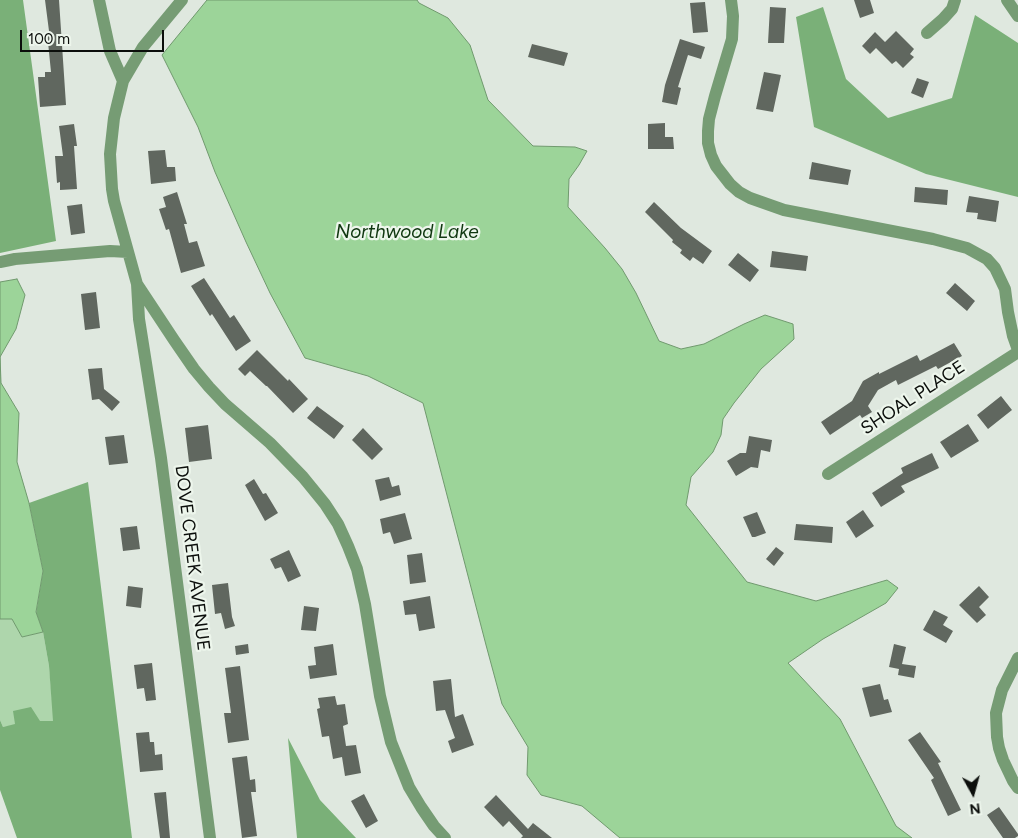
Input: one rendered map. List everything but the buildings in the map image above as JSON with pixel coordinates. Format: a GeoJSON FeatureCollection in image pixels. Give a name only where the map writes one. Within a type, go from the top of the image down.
{"type":"FeatureCollection","features":[{"type":"Feature","properties":{"kind":"street"},"geometry":{"type":"LineString","coordinates":[[99,0],[110,51],[123,81]]}},
{"type":"Feature","properties":{"kind":"street"},"geometry":{"type":"LineString","coordinates":[[182,0],[143,47],[123,81],[114,118],[110,177],[114,201],[137,284],[194,369],[209,387],[225,404],[270,443],[303,477],[325,504],[338,524],[357,569],[365,604],[380,696],[391,742],[409,787],[434,826],[445,838]]}},
{"type":"Feature","properties":{"kind":"street"},"geometry":{"type":"LineString","coordinates":[[731,0],[733,16],[732,39],[715,96],[708,131],[708,143],[716,166],[730,184],[750,198],[784,210],[933,239],[967,248],[986,259],[995,268],[1006,289],[1008,312],[1018,351]]}},
{"type":"Feature","properties":{"kind":"street"},"geometry":{"type":"LineString","coordinates":[[928,33],[952,9],[955,0]]}},
{"type":"Feature","properties":{"kind":"street"},"geometry":{"type":"LineString","coordinates":[[1007,0],[1018,16]]}},
{"type":"Feature","properties":{"kind":"street"},"geometry":{"type":"LineString","coordinates":[[0,262],[110,251],[128,252]]}},
{"type":"Feature","properties":{"kind":"street","name":"DOVE CREEK AVENUE"},"geometry":{"type":"LineString","coordinates":[[137,284],[139,319],[161,458],[210,838]]}},
{"type":"Feature","properties":{"kind":"street","name":"SHOAL PLACE"},"geometry":{"type":"LineString","coordinates":[[828,474],[1018,351]]}},
{"type":"Feature","properties":{"kind":"street"},"geometry":{"type":"LineString","coordinates":[[1018,658],[1002,690],[996,713],[999,748],[1018,788]]}},
{"type":"Feature","properties":{"kind":"shaded area"},"geometry":{"type":"Polygon","coordinates":[[[0,0],[23,0],[56,241],[0,253],[0,0]]]}},
{"type":"Feature","properties":{"kind":"shaded area"},"geometry":{"type":"Polygon","coordinates":[[[823,7],[846,79],[888,118],[952,98],[975,15],[1018,43],[1018,197],[926,174],[814,127],[796,17],[823,7]]]}},
{"type":"Feature","properties":{"kind":"shaded area"},"geometry":{"type":"Polygon","coordinates":[[[88,482],[132,838],[17,838],[0,790],[0,720],[3,727],[15,724],[13,711],[31,707],[40,721],[53,721],[49,666],[43,632],[36,613],[43,571],[29,503],[88,482]]]}},
{"type":"Feature","properties":{"kind":"shaded area"},"geometry":{"type":"Polygon","coordinates":[[[12,618],[22,637],[43,632],[49,666],[54,722],[40,721],[3,727],[0,720],[0,619],[12,618]]]}},
{"type":"Feature","properties":{"kind":"shaded area"},"geometry":{"type":"Polygon","coordinates":[[[288,738],[320,800],[356,838],[297,838],[288,738]]]}},
{"type":"Feature","properties":{"kind":"water","name":"Northwood Lake"},"geometry":{"type":"Polygon","coordinates":[[[207,0],[417,0],[419,3],[448,18],[470,45],[488,100],[533,146],[575,147],[587,151],[569,179],[568,207],[622,269],[659,341],[681,349],[704,344],[765,315],[793,324],[794,339],[761,369],[723,419],[721,435],[713,452],[691,477],[686,505],[747,582],[816,601],[887,580],[898,588],[886,603],[823,639],[788,663],[840,719],[896,826],[912,838],[620,838],[582,806],[541,795],[527,775],[528,747],[502,704],[423,403],[368,376],[305,358],[270,293],[215,172],[198,127],[162,55],[207,0]]]}},
{"type":"Feature","properties":{"kind":"water"},"geometry":{"type":"Polygon","coordinates":[[[17,279],[25,295],[16,329],[0,357],[0,282],[17,279]]]}},
{"type":"Feature","properties":{"kind":"water"},"geometry":{"type":"Polygon","coordinates":[[[0,357],[1,383],[19,413],[17,462],[29,503],[43,571],[36,612],[43,632],[22,637],[12,619],[0,619],[0,357]]]}}]}
